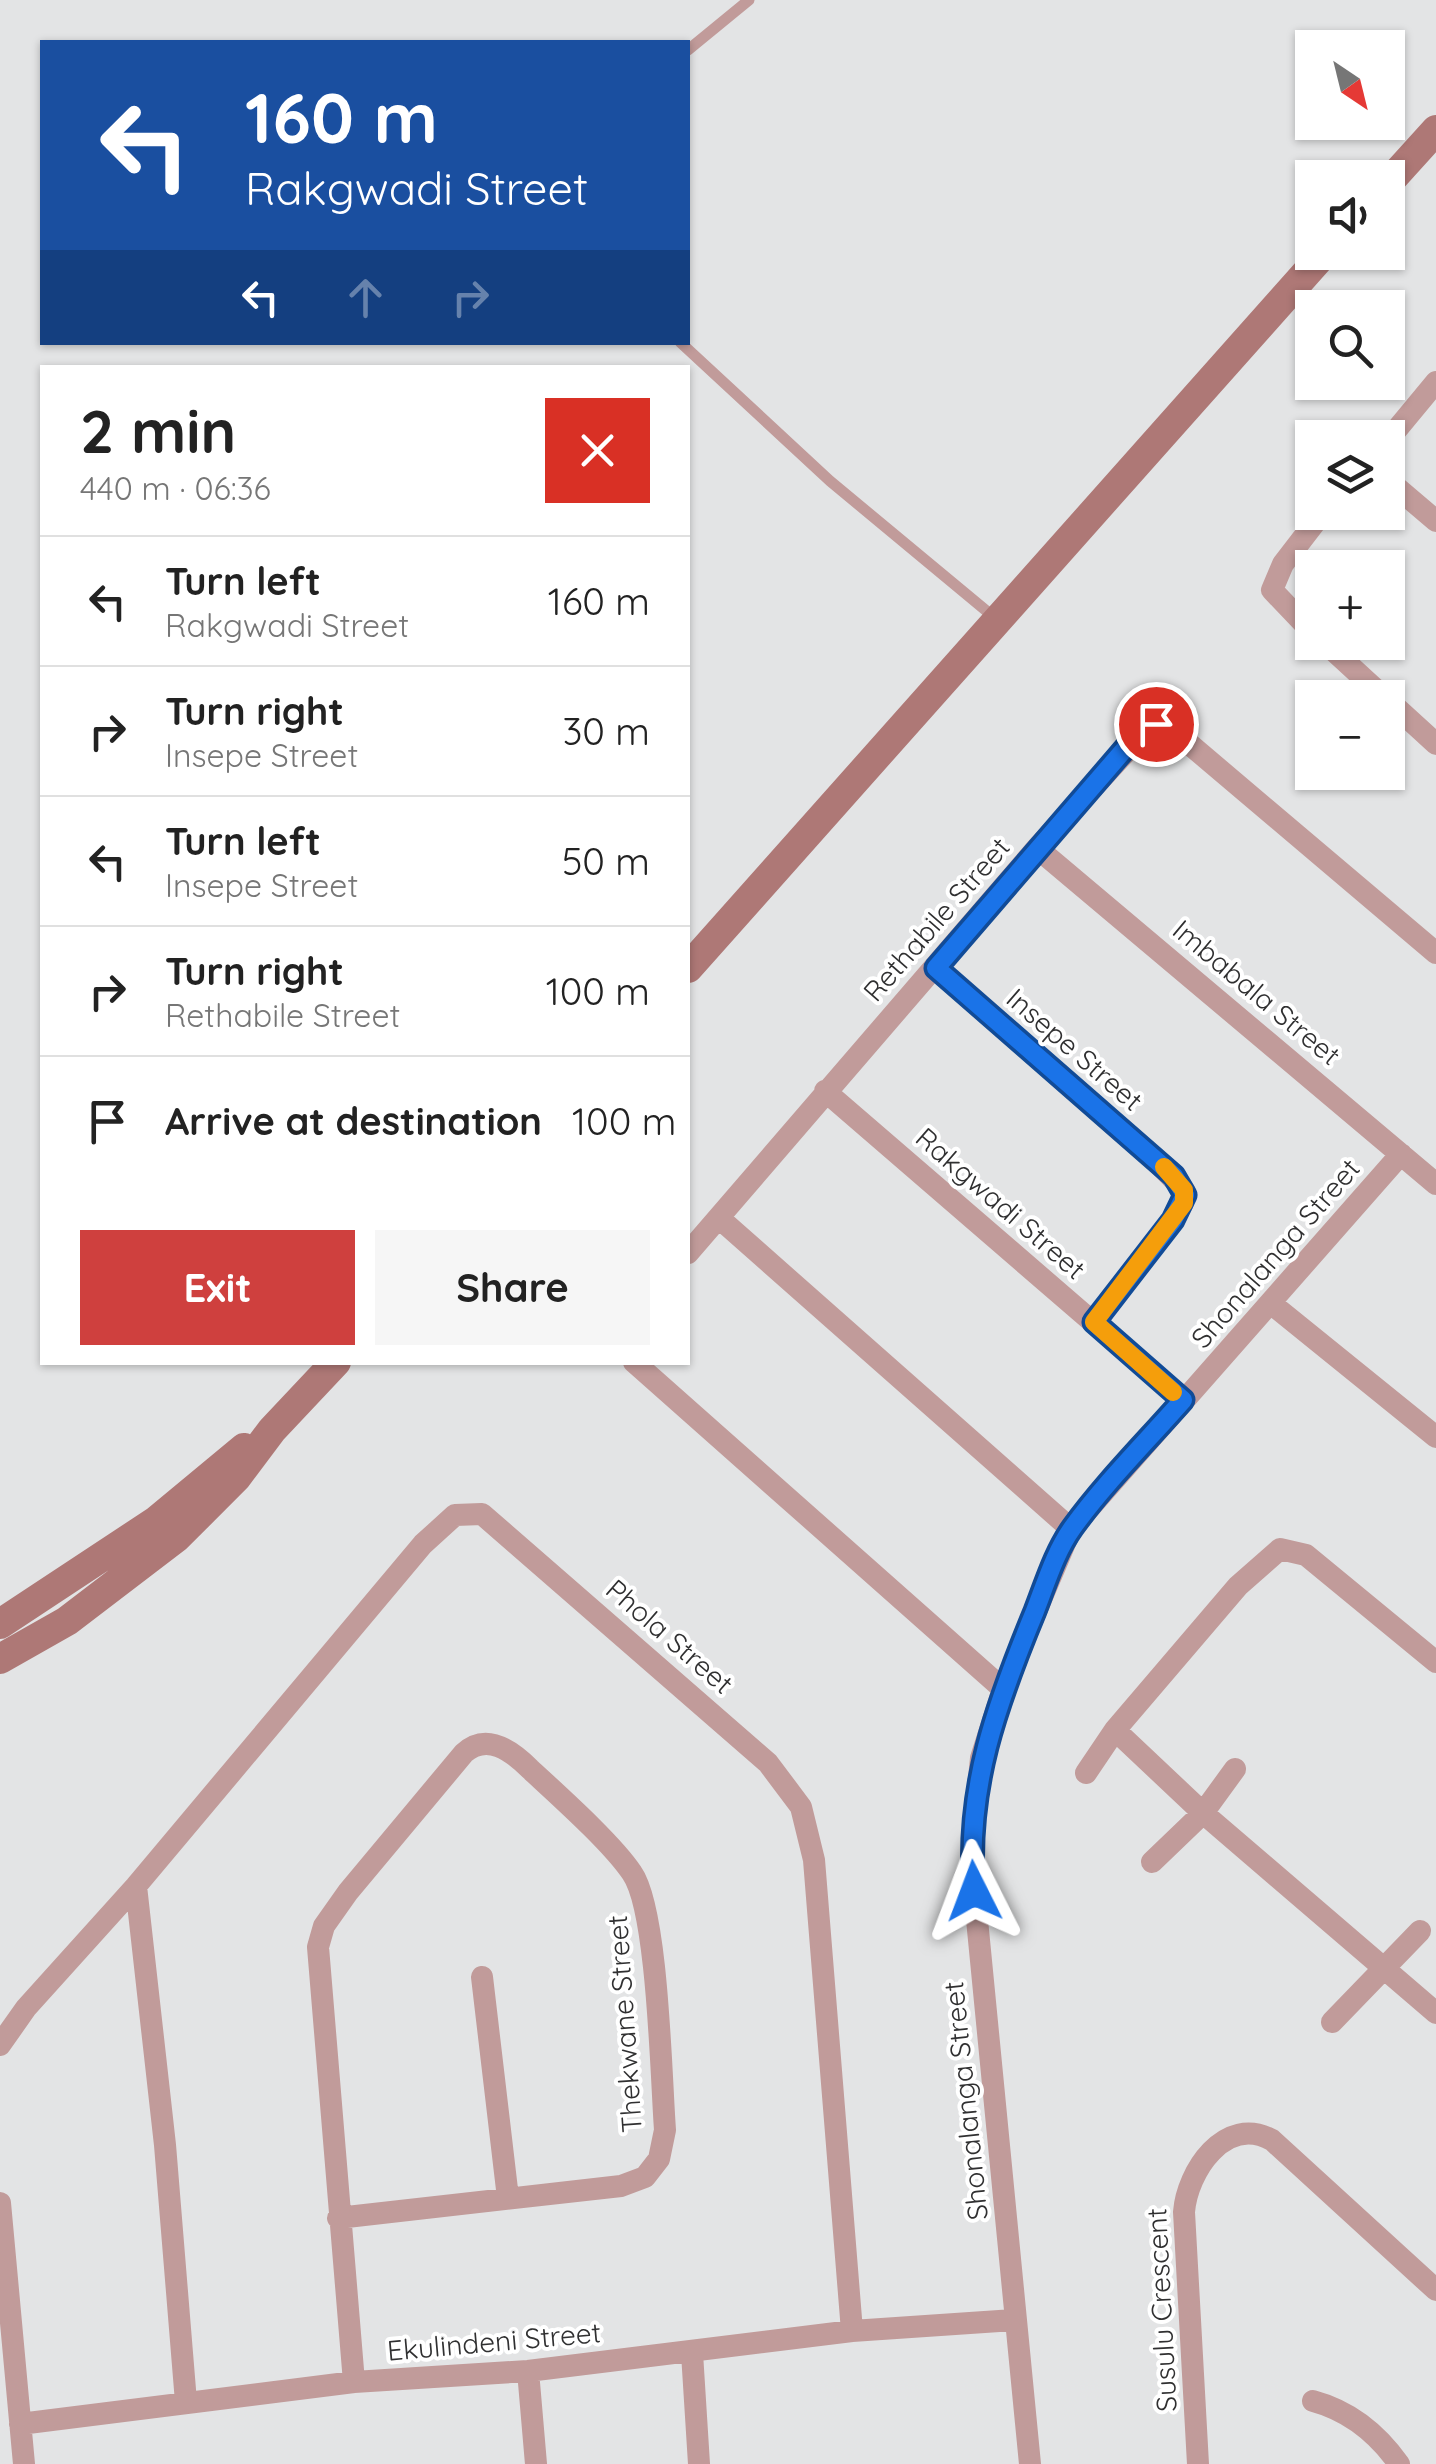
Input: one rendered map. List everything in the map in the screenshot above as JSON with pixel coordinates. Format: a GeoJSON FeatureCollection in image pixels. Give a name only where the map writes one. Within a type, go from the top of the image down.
{"type":"FeatureCollection","features":[{"type":"Feature","properties":{"kind":"main road"},"geometry":{"type":"LineString","coordinates":[[1405,164],[1436,130]]}},
{"type":"Feature","properties":{"kind":"main road"},"geometry":{"type":"LineString","coordinates":[[690,966],[1309,270]]}},
{"type":"Feature","properties":{"kind":"main road"},"geometry":{"type":"LineString","coordinates":[[0,1659],[66,1621],[177,1536],[236,1478],[272,1430],[333,1365]]}},
{"type":"Feature","properties":{"kind":"main road"},"geometry":{"type":"LineString","coordinates":[[0,1624],[156,1522],[232,1455],[272,1430]]}},
{"type":"Feature","properties":{"kind":"street"},"geometry":{"type":"LineString","coordinates":[[1405,420],[1436,382]]}},
{"type":"Feature","properties":{"kind":"street"},"geometry":{"type":"LineString","coordinates":[[1405,495],[1436,521]]}},
{"type":"Feature","properties":{"kind":"street"},"geometry":{"type":"LineString","coordinates":[[1295,614],[1272,590],[1283,564],[1309,530]]}},
{"type":"Feature","properties":{"kind":"street"},"geometry":{"type":"LineString","coordinates":[[1344,660],[1365,680]]}},
{"type":"Feature","properties":{"kind":"street"},"geometry":{"type":"LineString","coordinates":[[1405,716],[1436,744]]}},
{"type":"Feature","properties":{"kind":"street","name":"Rethabile Street"},"geometry":{"type":"LineString","coordinates":[[690,1250],[1129,744],[1156,724],[1198,752],[1436,954]]}},
{"type":"Feature","properties":{"kind":"street","name":"Imbabala Street"},"geometry":{"type":"LineString","coordinates":[[1037,848],[1436,1184]]}},
{"type":"Feature","properties":{"kind":"street","name":"Insepe Street"},"geometry":{"type":"LineString","coordinates":[[936,968],[1144,1150],[1184,1190],[1184,1203],[1173,1220],[1094,1322]]}},
{"type":"Feature","properties":{"kind":"street","name":"Rakgwadi Street"},"geometry":{"type":"LineString","coordinates":[[824,1091],[1183,1400]]}},
{"type":"Feature","properties":{"kind":"street","name":"Shonalanga Street"},"geometry":{"type":"LineString","coordinates":[[1030,2464],[971,1858],[981,1758],[1003,1689],[1071,1529],[1183,1400],[1273,1305],[1401,1154]]}},
{"type":"Feature","properties":{"kind":"street"},"geometry":{"type":"LineString","coordinates":[[718,1218],[1071,1529]]}},
{"type":"Feature","properties":{"kind":"street"},"geometry":{"type":"LineString","coordinates":[[1273,1305],[1436,1437]]}},
{"type":"Feature","properties":{"kind":"street"},"geometry":{"type":"LineString","coordinates":[[637,1365],[1003,1689]]}},
{"type":"Feature","properties":{"kind":"street","name":"Phola Street"},"geometry":{"type":"LineString","coordinates":[[0,2045],[26,2008],[136,1886],[442,1524],[464,1512],[489,1518],[768,1763],[801,1808],[814,1860],[852,2331]]}},
{"type":"Feature","properties":{"kind":"street"},"geometry":{"type":"LineString","coordinates":[[1086,1773],[1115,1730],[1238,1586],[1267,1558],[1286,1548],[1306,1555],[1436,1662]]}},
{"type":"Feature","properties":{"kind":"street"},"geometry":{"type":"LineString","coordinates":[[1115,1730],[1202,1812],[1436,2013]]}},
{"type":"Feature","properties":{"kind":"street","name":"Thekwane Street"},"geometry":{"type":"LineString","coordinates":[[338,2218],[637,2181],[654,2167],[665,2130],[642,1890],[620,1858],[528,1766],[488,1743],[464,1753],[356,1881],[320,1936],[319,2002],[338,2218],[354,2382]]}},
{"type":"Feature","properties":{"kind":"street"},"geometry":{"type":"LineString","coordinates":[[1152,1862],[1202,1812],[1235,1769]]}},
{"type":"Feature","properties":{"kind":"street"},"geometry":{"type":"LineString","coordinates":[[136,1886],[165,2145],[186,2402]]}},
{"type":"Feature","properties":{"kind":"street"},"geometry":{"type":"LineString","coordinates":[[1332,2022],[1420,1931]]}},
{"type":"Feature","properties":{"kind":"street"},"geometry":{"type":"LineString","coordinates":[[482,1977],[508,2198]]}},
{"type":"Feature","properties":{"kind":"street","name":"Susulu Crescent"},"geometry":{"type":"LineString","coordinates":[[1198,2464],[1184,2212],[1186,2193],[1196,2168],[1222,2144],[1252,2133],[1272,2140],[1436,2290]]}},
{"type":"Feature","properties":{"kind":"street"},"geometry":{"type":"LineString","coordinates":[[0,2203],[24,2464]]}},
{"type":"Feature","properties":{"kind":"street","name":"Ekulindeni Street"},"geometry":{"type":"LineString","coordinates":[[20,2424],[354,2382],[528,2371],[852,2331],[1014,2320]]}},
{"type":"Feature","properties":{"kind":"street"},"geometry":{"type":"LineString","coordinates":[[692,2352],[699,2464]]}},
{"type":"Feature","properties":{"kind":"street"},"geometry":{"type":"LineString","coordinates":[[528,2371],[536,2464]]}},
{"type":"Feature","properties":{"kind":"street"},"geometry":{"type":"LineString","coordinates":[[1313,2402],[1333,2407],[1371,2430],[1399,2464]]}},
{"type":"Feature","properties":{"kind":"lane"},"geometry":{"type":"LineString","coordinates":[[690,48],[748,0]]}},
{"type":"Feature","properties":{"kind":"lane"},"geometry":{"type":"LineString","coordinates":[[683,345],[856,504],[998,621]]}},
{"type":"Feature","properties":{"kind":"slow traffic"},"geometry":{"type":"LineString","coordinates":[[1164,1167],[1184,1190],[1184,1203],[1094,1322],[1173,1392]]}},
{"type":"Feature","properties":{"kind":"route"},"geometry":{"type":"LineString","coordinates":[[974,1891],[972,1828],[981,1758],[1003,1689],[1055,1559],[1071,1529],[1183,1400],[1094,1322],[1173,1220],[1185,1195],[1174,1176],[936,968],[1129,744],[1156,724]]}}]}
